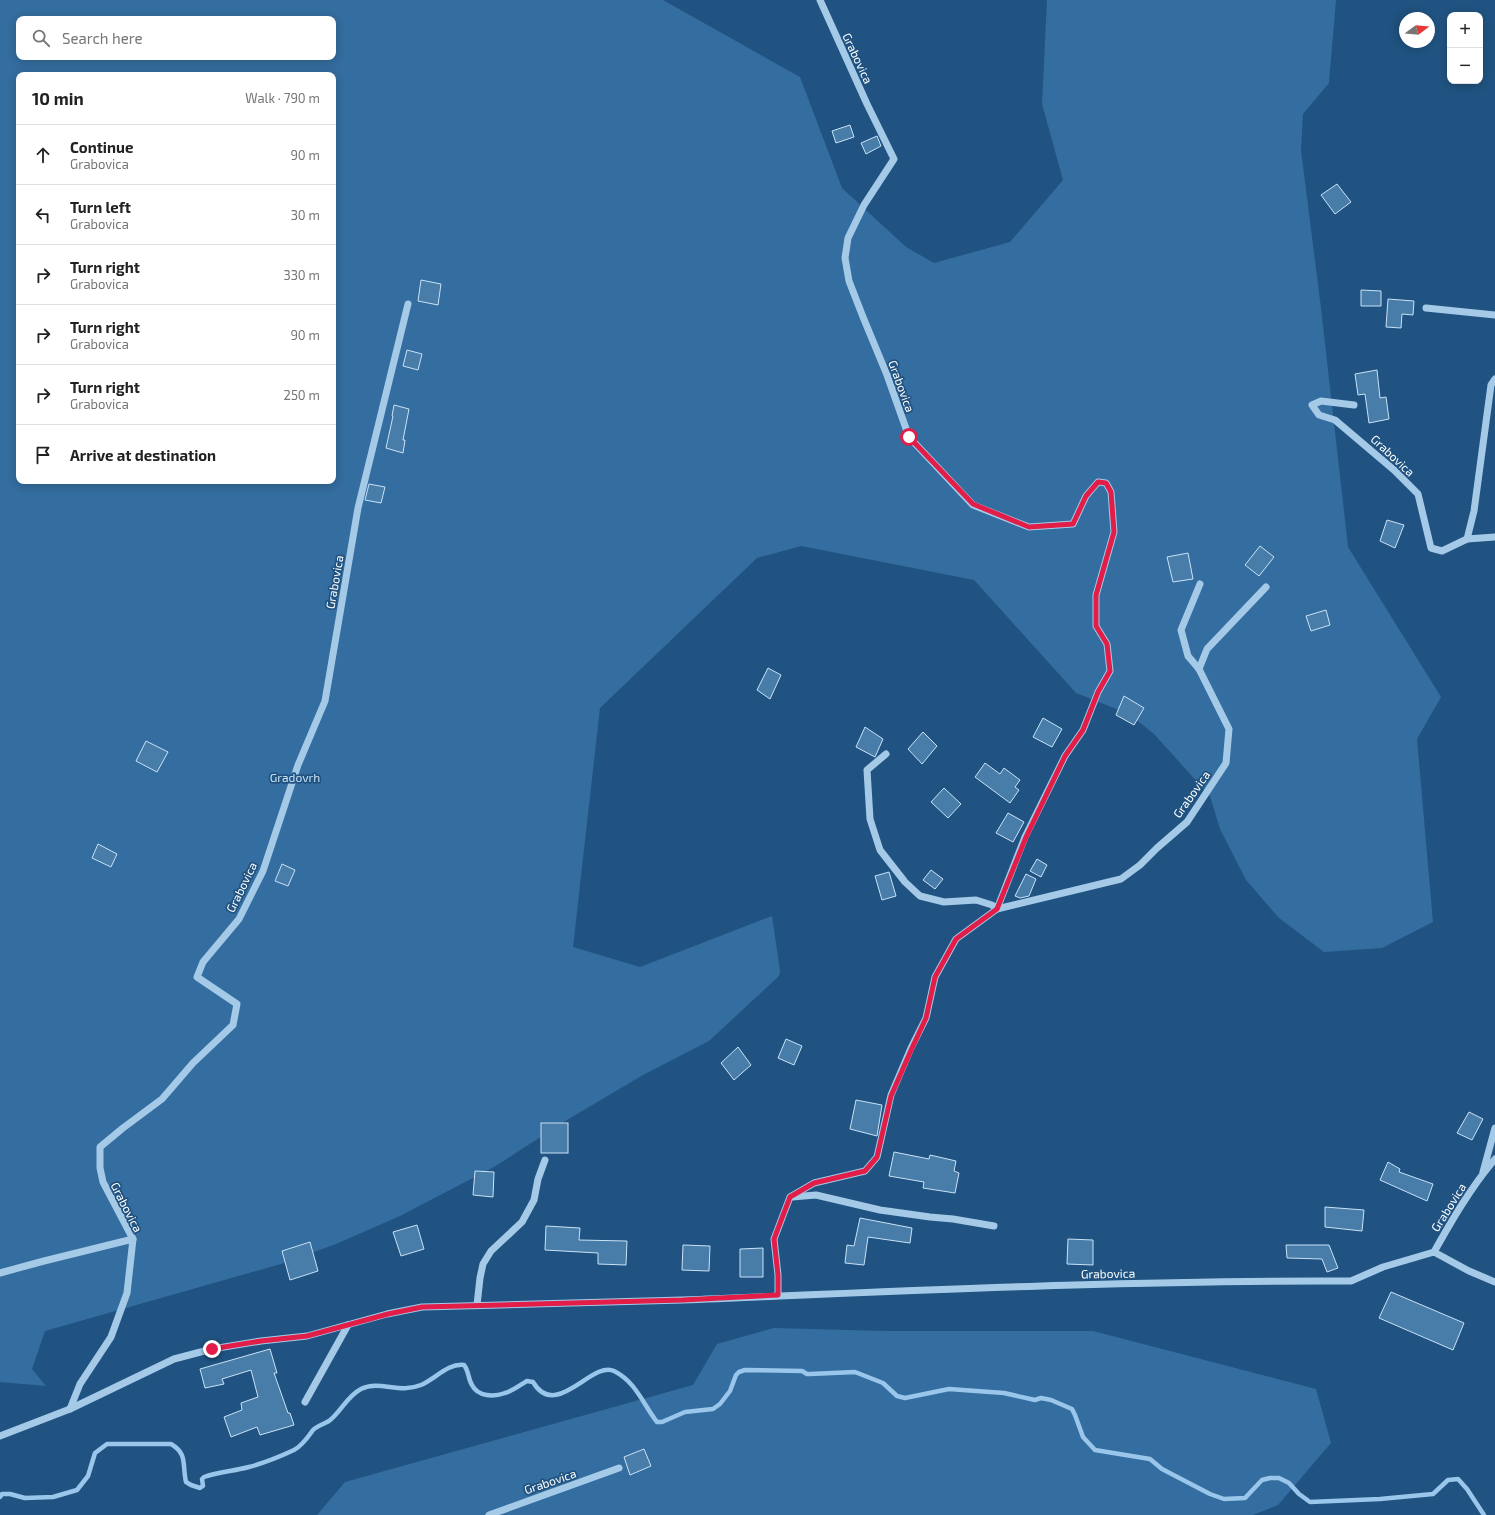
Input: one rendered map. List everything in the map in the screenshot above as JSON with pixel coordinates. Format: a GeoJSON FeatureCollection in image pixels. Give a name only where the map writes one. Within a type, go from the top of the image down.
{"type":"FeatureCollection","features":[{"type":"Feature","properties":{"kind":"street","name":"Grabovica"},"geometry":{"type":"LineString","coordinates":[[820,0],[867,104],[894,159],[861,211],[848,238],[845,258],[849,281],[862,317],[887,374],[909,437],[973,504],[1029,527],[1073,524],[1086,496],[1098,482],[1106,483],[1111,492],[1114,532],[1096,595],[1096,626],[1107,644],[1110,671],[1098,692],[1083,730],[1065,756],[1026,837],[997,909]]}},
{"type":"Feature","properties":{"kind":"street","name":"Grabovica"},"geometry":{"type":"LineString","coordinates":[[70,1409],[80,1384],[111,1337],[127,1294],[132,1239],[102,1182],[100,1147],[123,1128],[162,1100],[193,1063],[233,1025],[236,1004],[197,977],[203,962],[239,919],[263,871],[298,765],[325,701],[358,508],[408,304]]}},
{"type":"Feature","properties":{"kind":"street"},"geometry":{"type":"LineString","coordinates":[[1426,308],[1495,315]]}},
{"type":"Feature","properties":{"kind":"street"},"geometry":{"type":"LineString","coordinates":[[1467,539],[1474,511],[1491,385],[1495,379]]}},
{"type":"Feature","properties":{"kind":"street","name":"Grabovica"},"geometry":{"type":"LineString","coordinates":[[1354,405],[1321,401],[1312,406],[1319,416],[1335,420],[1352,434],[1394,470],[1418,494],[1431,548],[1442,551],[1467,539],[1495,537]]}},
{"type":"Feature","properties":{"kind":"street","name":"Grabovica"},"geometry":{"type":"LineString","coordinates":[[790,1197],[814,1183],[865,1171],[877,1157],[891,1096],[926,1018],[935,977],[956,939],[997,909],[1121,879],[1140,865],[1187,822],[1226,762],[1229,729],[1199,669],[1188,656],[1181,630],[1200,584]]}},
{"type":"Feature","properties":{"kind":"street"},"geometry":{"type":"LineString","coordinates":[[1199,669],[1207,649],[1266,587]]}},
{"type":"Feature","properties":{"kind":"street"},"geometry":{"type":"LineString","coordinates":[[886,754],[868,770],[870,820],[880,850],[905,882],[920,896],[944,902],[976,900],[992,905],[997,909]]}},
{"type":"Feature","properties":{"kind":"street","name":"Grabovica"},"geometry":{"type":"LineString","coordinates":[[1482,1174],[1495,1128]]}},
{"type":"Feature","properties":{"kind":"street","name":"Grabovica"},"geometry":{"type":"LineString","coordinates":[[0,1436],[70,1409],[174,1359],[219,1348],[261,1341],[307,1336],[388,1314],[422,1307],[683,1300],[778,1295],[1093,1284],[1351,1281],[1383,1267],[1434,1252],[1452,1220],[1482,1174],[1495,1159]]}},
{"type":"Feature","properties":{"kind":"street"},"geometry":{"type":"LineString","coordinates":[[477,1305],[483,1264],[491,1251],[522,1222],[534,1200],[538,1179],[545,1160]]}},
{"type":"Feature","properties":{"kind":"street"},"geometry":{"type":"LineString","coordinates":[[778,1295],[778,1275],[774,1239],[790,1197],[816,1195],[880,1210],[930,1217],[953,1218],[994,1226]]}},
{"type":"Feature","properties":{"kind":"street"},"geometry":{"type":"LineString","coordinates":[[0,1273],[132,1239]]}},
{"type":"Feature","properties":{"kind":"street"},"geometry":{"type":"LineString","coordinates":[[1434,1252],[1469,1271],[1495,1282]]}},
{"type":"Feature","properties":{"kind":"street"},"geometry":{"type":"LineString","coordinates":[[305,1402],[348,1325]]}},
{"type":"Feature","properties":{"kind":"street","name":"Grabovica"},"geometry":{"type":"LineString","coordinates":[[488,1515],[619,1468]]}},
{"type":"Feature","properties":{"kind":"green space","name":"Gradovrh"},"geometry":{"type":"Polygon","coordinates":[[[0,0],[663,0],[800,77],[842,188],[906,247],[934,263],[1010,242],[1063,180],[1042,104],[1047,0],[1336,0],[1329,83],[1303,114],[1301,150],[1321,308],[1348,547],[1441,697],[1417,739],[1433,922],[1382,948],[1324,952],[1279,918],[1246,880],[1220,829],[1210,796],[1154,734],[1129,714],[1076,693],[974,580],[801,546],[757,558],[600,708],[573,947],[640,967],[772,916],[780,971],[779,976],[709,1041],[643,1075],[567,1120],[494,1167],[400,1216],[336,1244],[281,1264],[45,1331],[32,1369],[46,1386],[0,1382],[0,0]]]}},
{"type":"Feature","properties":{"kind":"green space"},"geometry":{"type":"Polygon","coordinates":[[[774,1328],[885,1331],[1093,1331],[1316,1389],[1331,1443],[1278,1505],[1253,1515],[317,1515],[345,1482],[693,1385],[717,1344],[774,1328]]]}},
{"type":"Feature","properties":{"kind":"building"},"geometry":{"type":"Polygon","coordinates":[[[850,125],[854,137],[836,143],[832,131],[850,125]]]}},
{"type":"Feature","properties":{"kind":"building"},"geometry":{"type":"Polygon","coordinates":[[[877,136],[881,146],[866,154],[861,143],[877,136]]]}},
{"type":"Feature","properties":{"kind":"building"},"geometry":{"type":"Polygon","coordinates":[[[1337,184],[1351,202],[1335,214],[1321,195],[1337,184]]]}},
{"type":"Feature","properties":{"kind":"building"},"geometry":{"type":"Polygon","coordinates":[[[421,280],[441,284],[438,305],[418,301],[421,280]]]}},
{"type":"Feature","properties":{"kind":"building"},"geometry":{"type":"Polygon","coordinates":[[[1361,290],[1381,291],[1381,306],[1361,306],[1361,290]]]}},
{"type":"Feature","properties":{"kind":"building"},"geometry":{"type":"Polygon","coordinates":[[[1388,299],[1414,301],[1413,315],[1402,314],[1401,328],[1386,327],[1388,299]]]}},
{"type":"Feature","properties":{"kind":"building"},"geometry":{"type":"Polygon","coordinates":[[[407,350],[422,354],[418,370],[403,366],[407,350]]]}},
{"type":"Feature","properties":{"kind":"building"},"geometry":{"type":"Polygon","coordinates":[[[1377,370],[1380,398],[1386,397],[1389,419],[1369,423],[1365,394],[1358,395],[1355,374],[1377,370]]]}},
{"type":"Feature","properties":{"kind":"building"},"geometry":{"type":"Polygon","coordinates":[[[394,405],[409,409],[403,440],[405,440],[403,453],[386,448],[394,405]]]}},
{"type":"Feature","properties":{"kind":"building"},"geometry":{"type":"Polygon","coordinates":[[[369,484],[385,487],[381,503],[365,500],[369,484]]]}},
{"type":"Feature","properties":{"kind":"building"},"geometry":{"type":"Polygon","coordinates":[[[1387,520],[1404,525],[1395,548],[1380,541],[1387,520]]]}},
{"type":"Feature","properties":{"kind":"building"},"geometry":{"type":"Polygon","coordinates":[[[1260,546],[1274,557],[1259,576],[1245,565],[1260,546]]]}},
{"type":"Feature","properties":{"kind":"building"},"geometry":{"type":"Polygon","coordinates":[[[1188,553],[1193,579],[1173,582],[1167,557],[1188,553]]]}},
{"type":"Feature","properties":{"kind":"building"},"geometry":{"type":"Polygon","coordinates":[[[1326,610],[1330,625],[1311,631],[1306,616],[1326,610]]]}},
{"type":"Feature","properties":{"kind":"building"},"geometry":{"type":"Polygon","coordinates":[[[768,668],[781,675],[770,699],[757,690],[768,668]]]}},
{"type":"Feature","properties":{"kind":"building"},"geometry":{"type":"Polygon","coordinates":[[[1124,696],[1144,708],[1134,725],[1116,715],[1124,696]]]}},
{"type":"Feature","properties":{"kind":"building"},"geometry":{"type":"Polygon","coordinates":[[[1043,718],[1062,729],[1052,747],[1033,737],[1043,718]]]}},
{"type":"Feature","properties":{"kind":"building"},"geometry":{"type":"Polygon","coordinates":[[[865,727],[883,739],[875,757],[856,747],[865,727]]]}},
{"type":"Feature","properties":{"kind":"building"},"geometry":{"type":"Polygon","coordinates":[[[923,732],[937,746],[922,764],[908,749],[923,732]]]}},
{"type":"Feature","properties":{"kind":"building"},"geometry":{"type":"Polygon","coordinates":[[[146,741],[168,752],[157,772],[136,761],[146,741]]]}},
{"type":"Feature","properties":{"kind":"building"},"geometry":{"type":"Polygon","coordinates":[[[985,763],[1000,774],[1004,768],[1020,780],[1015,787],[1019,790],[1010,803],[975,777],[985,763]]]}},
{"type":"Feature","properties":{"kind":"building"},"geometry":{"type":"Polygon","coordinates":[[[944,788],[961,804],[948,818],[931,802],[944,788]]]}},
{"type":"Feature","properties":{"kind":"building"},"geometry":{"type":"Polygon","coordinates":[[[1008,813],[1024,822],[1013,842],[996,833],[1008,813]]]}},
{"type":"Feature","properties":{"kind":"building"},"geometry":{"type":"Polygon","coordinates":[[[98,844],[117,854],[111,867],[92,858],[98,844]]]}},
{"type":"Feature","properties":{"kind":"building"},"geometry":{"type":"Polygon","coordinates":[[[1037,859],[1047,865],[1041,877],[1030,871],[1037,859]]]}},
{"type":"Feature","properties":{"kind":"building"},"geometry":{"type":"Polygon","coordinates":[[[282,864],[295,870],[288,886],[275,881],[282,864]]]}},
{"type":"Feature","properties":{"kind":"building"},"geometry":{"type":"Polygon","coordinates":[[[931,870],[943,879],[935,889],[923,880],[931,870]]]}},
{"type":"Feature","properties":{"kind":"building"},"geometry":{"type":"Polygon","coordinates":[[[889,872],[896,896],[882,900],[875,876],[889,872]]]}},
{"type":"Feature","properties":{"kind":"building"},"geometry":{"type":"Polygon","coordinates":[[[1026,874],[1036,879],[1029,896],[1020,898],[1015,896],[1026,874]]]}},
{"type":"Feature","properties":{"kind":"building"},"geometry":{"type":"Polygon","coordinates":[[[786,1039],[802,1046],[794,1065],[778,1058],[786,1039]]]}},
{"type":"Feature","properties":{"kind":"building"},"geometry":{"type":"Polygon","coordinates":[[[738,1047],[751,1065],[734,1080],[721,1063],[738,1047]]]}},
{"type":"Feature","properties":{"kind":"building"},"geometry":{"type":"Polygon","coordinates":[[[856,1100],[882,1105],[877,1136],[850,1129],[856,1100]]]}},
{"type":"Feature","properties":{"kind":"building"},"geometry":{"type":"Polygon","coordinates":[[[1469,1112],[1483,1119],[1472,1140],[1457,1133],[1469,1112]]]}},
{"type":"Feature","properties":{"kind":"building"},"geometry":{"type":"Polygon","coordinates":[[[541,1123],[568,1123],[568,1153],[541,1153],[541,1123]]]}},
{"type":"Feature","properties":{"kind":"building"},"geometry":{"type":"Polygon","coordinates":[[[894,1152],[929,1159],[930,1155],[956,1161],[954,1171],[959,1173],[955,1193],[923,1188],[924,1182],[889,1176],[894,1152]]]}},
{"type":"Feature","properties":{"kind":"building"},"geometry":{"type":"Polygon","coordinates":[[[1388,1162],[1400,1169],[1399,1172],[1433,1184],[1427,1201],[1380,1180],[1388,1162]]]}},
{"type":"Feature","properties":{"kind":"building"},"geometry":{"type":"Polygon","coordinates":[[[475,1171],[494,1172],[493,1197],[473,1195],[475,1171]]]}},
{"type":"Feature","properties":{"kind":"building"},"geometry":{"type":"Polygon","coordinates":[[[1325,1207],[1364,1210],[1362,1231],[1325,1227],[1325,1207]]]}},
{"type":"Feature","properties":{"kind":"building"},"geometry":{"type":"Polygon","coordinates":[[[860,1218],[912,1228],[910,1243],[868,1237],[864,1265],[845,1263],[847,1245],[854,1246],[860,1218]]]}},
{"type":"Feature","properties":{"kind":"building"},"geometry":{"type":"Polygon","coordinates":[[[417,1225],[424,1249],[401,1256],[393,1232],[417,1225]]]}},
{"type":"Feature","properties":{"kind":"building"},"geometry":{"type":"Polygon","coordinates":[[[546,1226],[580,1228],[579,1240],[627,1241],[626,1265],[598,1264],[598,1253],[545,1250],[546,1226]]]}},
{"type":"Feature","properties":{"kind":"building"},"geometry":{"type":"Polygon","coordinates":[[[1068,1239],[1093,1240],[1093,1265],[1067,1264],[1068,1239]]]}},
{"type":"Feature","properties":{"kind":"building"},"geometry":{"type":"Polygon","coordinates":[[[310,1242],[318,1271],[290,1280],[282,1251],[310,1242]]]}},
{"type":"Feature","properties":{"kind":"building"},"geometry":{"type":"Polygon","coordinates":[[[683,1245],[710,1246],[709,1271],[682,1270],[683,1245]]]}},
{"type":"Feature","properties":{"kind":"building"},"geometry":{"type":"Polygon","coordinates":[[[1286,1245],[1329,1245],[1338,1268],[1327,1272],[1322,1259],[1287,1258],[1286,1245]]]}},
{"type":"Feature","properties":{"kind":"building"},"geometry":{"type":"Polygon","coordinates":[[[763,1248],[763,1277],[740,1277],[740,1249],[763,1248]]]}},
{"type":"Feature","properties":{"kind":"building"},"geometry":{"type":"Polygon","coordinates":[[[1391,1292],[1464,1323],[1453,1350],[1379,1318],[1391,1292]]]}},
{"type":"Feature","properties":{"kind":"building"},"geometry":{"type":"Polygon","coordinates":[[[270,1349],[277,1373],[274,1373],[288,1413],[290,1413],[294,1425],[260,1435],[257,1427],[231,1437],[224,1417],[242,1410],[241,1403],[258,1397],[251,1370],[222,1379],[224,1384],[205,1388],[200,1369],[270,1349]]]}},
{"type":"Feature","properties":{"kind":"building"},"geometry":{"type":"Polygon","coordinates":[[[644,1449],[651,1466],[630,1475],[624,1457],[644,1449]]]}},
{"type":"Feature","properties":{"kind":"waterway"},"geometry":{"type":"LineString","coordinates":[[0,1497],[2,1494],[10,1494],[25,1498],[53,1497],[77,1490],[88,1476],[95,1453],[107,1444],[171,1444],[180,1452],[182,1456],[186,1482],[200,1488],[203,1486],[202,1479],[204,1477],[255,1465],[294,1450],[305,1441],[313,1430],[329,1421],[348,1400],[361,1389],[375,1386],[397,1388],[413,1387],[421,1385],[452,1366],[464,1365],[475,1389],[478,1392],[487,1395],[508,1392],[527,1381],[533,1382],[542,1392],[552,1395],[563,1393],[595,1374],[605,1370],[614,1371],[634,1387],[657,1422],[662,1422],[685,1412],[713,1409],[720,1404],[730,1391],[736,1375],[745,1370],[802,1371],[807,1374],[855,1372],[883,1383],[897,1396],[905,1398],[949,1389],[1004,1393],[1035,1400],[1041,1398],[1051,1400],[1072,1409],[1083,1437],[1095,1450],[1150,1459],[1162,1469],[1210,1494],[1224,1499],[1245,1498],[1262,1480],[1270,1478],[1279,1478],[1289,1483],[1299,1494],[1310,1502],[1380,1499],[1433,1494],[1448,1480],[1458,1479],[1467,1489],[1484,1515]]}},
{"type":"Feature","properties":{"kind":"route"},"geometry":{"type":"LineString","coordinates":[[212,1349],[261,1341],[307,1336],[388,1314],[422,1307],[683,1300],[778,1295],[778,1275],[774,1239],[790,1197],[814,1183],[865,1171],[877,1157],[891,1096],[926,1018],[935,977],[956,939],[997,909],[1026,837],[1065,756],[1083,730],[1098,692],[1110,671],[1107,644],[1096,626],[1096,595],[1114,532],[1111,492],[1106,483],[1098,482],[1086,496],[1073,524],[1029,527],[973,504],[909,437]]}}]}
